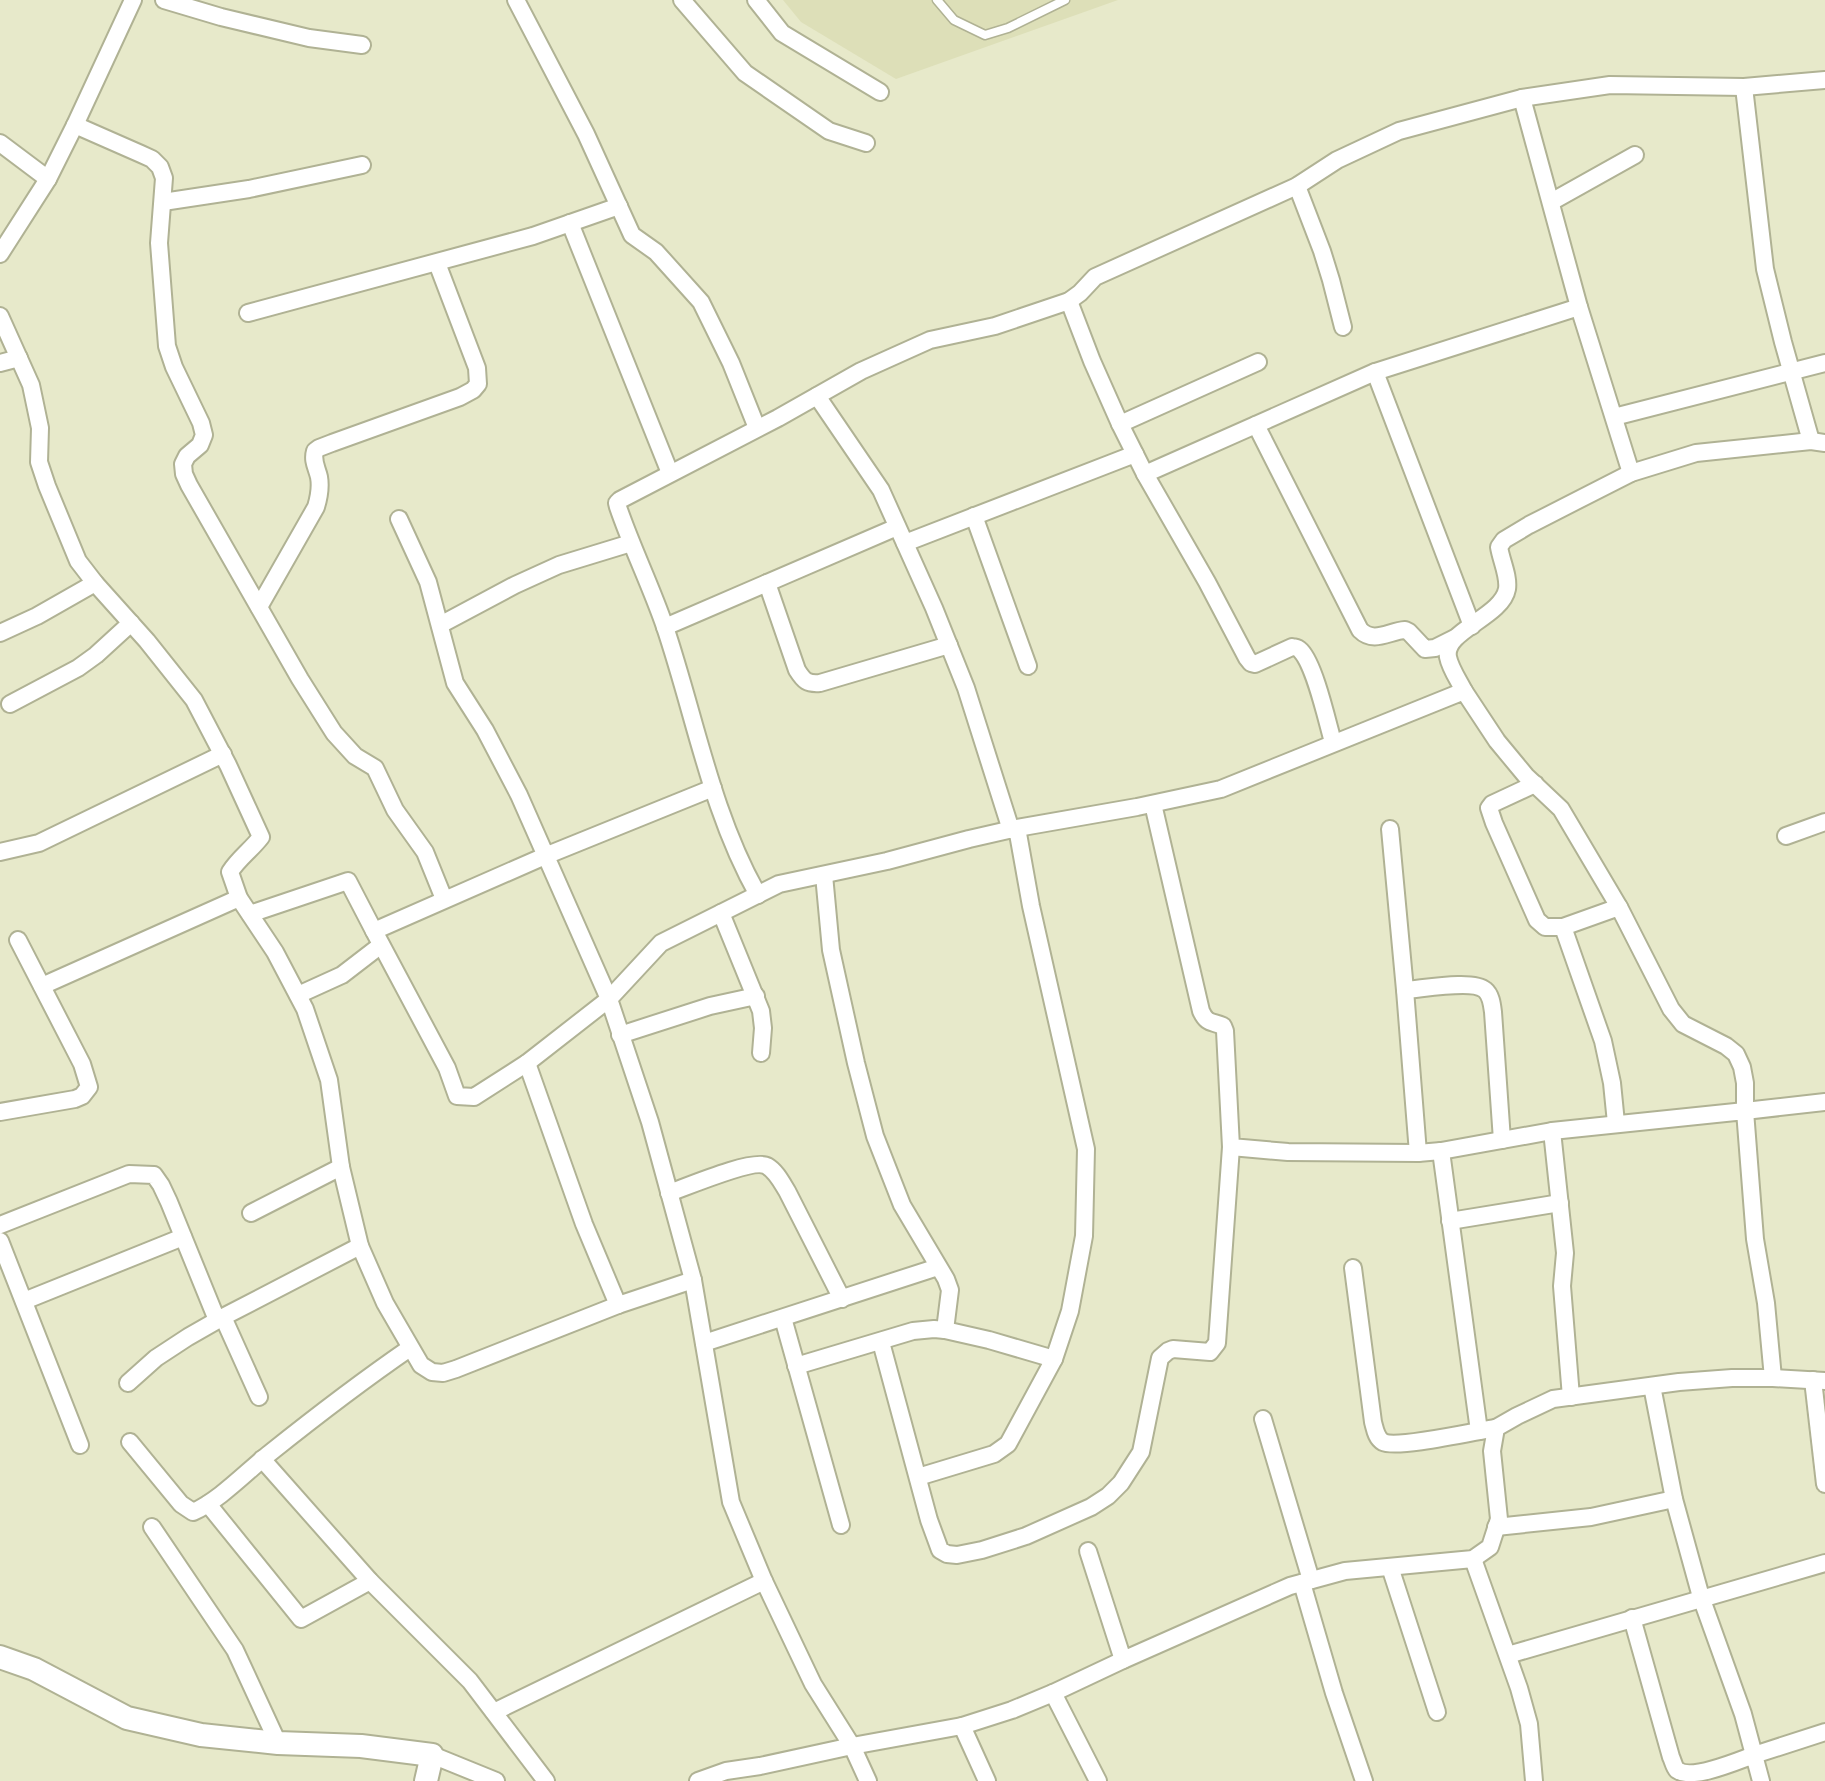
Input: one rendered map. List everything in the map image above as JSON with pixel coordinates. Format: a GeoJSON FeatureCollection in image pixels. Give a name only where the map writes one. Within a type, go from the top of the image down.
{"type":"FeatureCollection","features":[{"type":"Feature","properties":{"kind":"street"},"geometry":{"type":"LineString","coordinates":[[0,254],[48,179],[133,0]]}},
{"type":"Feature","properties":{"kind":"street"},"geometry":{"type":"LineString","coordinates":[[164,0],[221,17],[309,38],[362,45]]}},
{"type":"Feature","properties":{"kind":"street"},"geometry":{"type":"LineString","coordinates":[[516,0],[586,134],[632,235],[656,252],[701,302],[731,363],[757,428]]}},
{"type":"Feature","properties":{"kind":"street"},"geometry":{"type":"LineString","coordinates":[[682,0],[745,73],[829,131],[866,143]]}},
{"type":"Feature","properties":{"kind":"street"},"geometry":{"type":"LineString","coordinates":[[756,0],[782,33],[880,92]]}},
{"type":"Feature","properties":{"kind":"street"},"geometry":{"type":"LineString","coordinates":[[758,895],[742,867],[713,788],[664,627],[617,503],[628,494],[778,418],[861,371],[930,340],[994,326],[1069,301],[1095,277],[1297,186],[1337,160],[1399,131],[1521,98],[1610,85],[1744,87],[1825,80]]}},
{"type":"Feature","properties":{"kind":"street"},"geometry":{"type":"LineString","coordinates":[[1256,425],[1360,630],[1365,635],[1376,638],[1405,630],[1425,649],[1435,648],[1455,638],[1492,611],[1503,599],[1508,588],[1499,547],[1504,540],[1529,525],[1631,473],[1696,453],[1818,442],[1791,372],[1765,269],[1744,87]]}},
{"type":"Feature","properties":{"kind":"street"},"geometry":{"type":"LineString","coordinates":[[1521,98],[1579,307],[1631,473]]}},
{"type":"Feature","properties":{"kind":"street"},"geometry":{"type":"LineString","coordinates":[[75,125],[152,159],[160,167],[164,178],[159,243],[167,346],[174,367],[201,423],[204,435],[200,445],[187,456],[183,464],[184,474],[333,733],[355,756],[375,768],[395,810],[425,852],[444,899]]}},
{"type":"Feature","properties":{"kind":"street"},"geometry":{"type":"LineString","coordinates":[[0,143],[48,179]]}},
{"type":"Feature","properties":{"kind":"street"},"geometry":{"type":"LineString","coordinates":[[1551,202],[1635,155]]}},
{"type":"Feature","properties":{"kind":"street"},"geometry":{"type":"LineString","coordinates":[[163,202],[249,189],[362,165]]}},
{"type":"Feature","properties":{"kind":"street"},"geometry":{"type":"LineString","coordinates":[[1297,186],[1325,261],[1343,327]]}},
{"type":"Feature","properties":{"kind":"street"},"geometry":{"type":"LineString","coordinates":[[248,313],[533,236],[619,206]]}},
{"type":"Feature","properties":{"kind":"street"},"geometry":{"type":"LineString","coordinates":[[570,223],[670,473]]}},
{"type":"Feature","properties":{"kind":"street"},"geometry":{"type":"LineString","coordinates":[[259,607],[316,507],[321,491],[314,460],[315,452],[332,443],[460,397],[473,390],[478,384],[477,368],[437,263]]}},
{"type":"Feature","properties":{"kind":"street"},"geometry":{"type":"LineString","coordinates":[[1069,301],[1120,424],[1145,474],[1208,582],[1247,658],[1255,664],[1292,647],[1301,650],[1316,684],[1334,742]]}},
{"type":"Feature","properties":{"kind":"street"},"geometry":{"type":"LineString","coordinates":[[1145,474],[1375,372],[1579,307]]}},
{"type":"Feature","properties":{"kind":"street"},"geometry":{"type":"LineString","coordinates":[[0,316],[31,385],[40,428],[39,462],[78,561],[194,700],[223,754],[261,837],[252,849],[236,862],[230,872],[239,898],[275,952],[305,1010],[329,1080],[341,1167],[360,1246],[385,1303],[421,1365],[432,1372],[443,1373],[618,1305],[693,1280]]}},
{"type":"Feature","properties":{"kind":"street"},"geometry":{"type":"LineString","coordinates":[[0,363],[19,358]]}},
{"type":"Feature","properties":{"kind":"street"},"geometry":{"type":"LineString","coordinates":[[1120,424],[1258,362]]}},
{"type":"Feature","properties":{"kind":"street"},"geometry":{"type":"LineString","coordinates":[[1614,417],[1825,363]]}},
{"type":"Feature","properties":{"kind":"street"},"geometry":{"type":"LineString","coordinates":[[1375,372],[1472,626]]}},
{"type":"Feature","properties":{"kind":"street"},"geometry":{"type":"LineString","coordinates":[[817,396],[880,490],[905,543],[966,688],[1014,829],[1086,1149],[1084,1236],[1070,1311],[1054,1359],[1008,1444],[994,1454],[918,1478]]}},
{"type":"Feature","properties":{"kind":"street"},"geometry":{"type":"LineString","coordinates":[[905,543],[1136,454]]}},
{"type":"Feature","properties":{"kind":"street"},"geometry":{"type":"LineString","coordinates":[[974,516],[1028,666]]}},
{"type":"Feature","properties":{"kind":"street"},"geometry":{"type":"LineString","coordinates":[[399,519],[428,582],[456,683],[485,730],[514,786],[609,999],[650,1122],[693,1280],[731,1502],[764,1581],[813,1684],[852,1746],[868,1781]]}},
{"type":"Feature","properties":{"kind":"street"},"geometry":{"type":"LineString","coordinates":[[664,627],[897,527]]}},
{"type":"Feature","properties":{"kind":"street"},"geometry":{"type":"LineString","coordinates":[[440,625],[514,585],[559,565],[632,543]]}},
{"type":"Feature","properties":{"kind":"street"},"geometry":{"type":"LineString","coordinates":[[0,633],[37,616],[95,583]]}},
{"type":"Feature","properties":{"kind":"street"},"geometry":{"type":"LineString","coordinates":[[767,583],[797,670],[803,680],[810,684],[949,645]]}},
{"type":"Feature","properties":{"kind":"street"},"geometry":{"type":"LineString","coordinates":[[10,704],[78,668],[131,623]]}},
{"type":"Feature","properties":{"kind":"street"},"geometry":{"type":"LineString","coordinates":[[1455,638],[1448,650],[1448,659],[1464,691],[1497,741],[1561,809],[1619,907],[1671,1009],[1683,1024],[1726,1046],[1736,1054],[1742,1067],[1755,1239],[1766,1303],[1773,1378]]}},
{"type":"Feature","properties":{"kind":"street"},"geometry":{"type":"LineString","coordinates":[[250,915],[348,881],[447,1068],[457,1096],[474,1097],[527,1063],[609,999],[661,943],[779,884],[887,861],[1014,829],[1153,804],[1221,789],[1464,691]]}},
{"type":"Feature","properties":{"kind":"street"},"geometry":{"type":"LineString","coordinates":[[0,852],[39,843],[223,754]]}},
{"type":"Feature","properties":{"kind":"street"},"geometry":{"type":"LineString","coordinates":[[1535,784],[1492,804],[1489,808],[1537,920],[1545,927],[1563,927],[1619,907]]}},
{"type":"Feature","properties":{"kind":"street"},"geometry":{"type":"LineString","coordinates":[[298,995],[342,975],[378,938],[444,899],[713,788]]}},
{"type":"Feature","properties":{"kind":"street"},"geometry":{"type":"LineString","coordinates":[[881,1342],[929,1520],[940,1550],[947,1554],[957,1555],[982,1550],[1026,1536],[1091,1507],[1108,1496],[1121,1483],[1141,1452],[1160,1358],[1173,1349],[1210,1352],[1217,1343],[1231,1147],[1225,1031],[1223,1026],[1208,1022],[1201,1011],[1153,804]]}},
{"type":"Feature","properties":{"kind":"street"},"geometry":{"type":"LineString","coordinates":[[1786,836],[1825,822]]}},
{"type":"Feature","properties":{"kind":"street"},"geometry":{"type":"LineString","coordinates":[[1390,830],[1418,1153]]}},
{"type":"Feature","properties":{"kind":"street"},"geometry":{"type":"LineString","coordinates":[[824,874],[831,950],[875,1136],[902,1205],[946,1279],[950,1290],[945,1330]]}},
{"type":"Feature","properties":{"kind":"street"},"geometry":{"type":"LineString","coordinates":[[42,986],[239,898]]}},
{"type":"Feature","properties":{"kind":"street"},"geometry":{"type":"LineString","coordinates":[[721,913],[761,1011],[763,1028],[761,1053]]}},
{"type":"Feature","properties":{"kind":"street"},"geometry":{"type":"LineString","coordinates":[[1563,927],[1603,1041],[1612,1083],[1616,1123]]}},
{"type":"Feature","properties":{"kind":"street"},"geometry":{"type":"LineString","coordinates":[[0,1112],[75,1099],[82,1096],[89,1087],[82,1064],[18,940]]}},
{"type":"Feature","properties":{"kind":"street"},"geometry":{"type":"LineString","coordinates":[[1405,990],[1468,985],[1481,987],[1488,992],[1494,1011],[1503,1140]]}},
{"type":"Feature","properties":{"kind":"street"},"geometry":{"type":"LineString","coordinates":[[620,1035],[710,1006],[756,996]]}},
{"type":"Feature","properties":{"kind":"street"},"geometry":{"type":"LineString","coordinates":[[527,1063],[584,1224],[618,1305]]}},
{"type":"Feature","properties":{"kind":"street"},"geometry":{"type":"LineString","coordinates":[[1231,1147],[1288,1152],[1418,1153],[1552,1131],[1825,1102]]}},
{"type":"Feature","properties":{"kind":"street"},"geometry":{"type":"LineString","coordinates":[[1552,1131],[1566,1252],[1562,1286],[1571,1397]]}},
{"type":"Feature","properties":{"kind":"street"},"geometry":{"type":"LineString","coordinates":[[698,1781],[726,1771],[763,1773],[852,1746],[962,1726],[1012,1710],[1053,1693],[1290,1586],[1345,1571],[1473,1559],[1490,1547],[1499,1519],[1492,1451],[1450,1221],[1441,1151]]}},
{"type":"Feature","properties":{"kind":"street"},"geometry":{"type":"LineString","coordinates":[[669,1193],[732,1170],[755,1164],[766,1165],[787,1191],[842,1299]]}},
{"type":"Feature","properties":{"kind":"street"},"geometry":{"type":"LineString","coordinates":[[251,1214],[341,1167]]}},
{"type":"Feature","properties":{"kind":"street"},"geometry":{"type":"LineString","coordinates":[[0,1225],[129,1174],[154,1174],[161,1185],[220,1319],[259,1397]]}},
{"type":"Feature","properties":{"kind":"street"},"geometry":{"type":"LineString","coordinates":[[1450,1221],[1560,1203]]}},
{"type":"Feature","properties":{"kind":"street"},"geometry":{"type":"LineString","coordinates":[[24,1301],[183,1237]]}},
{"type":"Feature","properties":{"kind":"street"},"geometry":{"type":"LineString","coordinates":[[0,1241],[80,1445]]}},
{"type":"Feature","properties":{"kind":"street"},"geometry":{"type":"LineString","coordinates":[[128,1383],[156,1358],[220,1319],[360,1246]]}},
{"type":"Feature","properties":{"kind":"street"},"geometry":{"type":"LineString","coordinates":[[704,1343],[938,1267]]}},
{"type":"Feature","properties":{"kind":"street"},"geometry":{"type":"LineString","coordinates":[[1353,1269],[1375,1433],[1385,1443],[1392,1444],[1488,1430],[1553,1399],[1732,1378],[1819,1380],[1825,1484]]}},
{"type":"Feature","properties":{"kind":"street"},"geometry":{"type":"LineString","coordinates":[[783,1318],[841,1525]]}},
{"type":"Feature","properties":{"kind":"street"},"geometry":{"type":"LineString","coordinates":[[796,1366],[913,1331],[934,1329],[989,1340],[1054,1359]]}},
{"type":"Feature","properties":{"kind":"street"},"geometry":{"type":"LineString","coordinates":[[130,1442],[181,1504],[193,1512],[208,1503],[375,1372],[410,1348]]}},
{"type":"Feature","properties":{"kind":"street"},"geometry":{"type":"LineString","coordinates":[[1652,1386],[1674,1499],[1701,1597],[1743,1714],[1761,1781]]}},
{"type":"Feature","properties":{"kind":"street"},"geometry":{"type":"LineString","coordinates":[[1263,1419],[1334,1694],[1364,1781]]}},
{"type":"Feature","properties":{"kind":"street"},"geometry":{"type":"LineString","coordinates":[[262,1459],[370,1581],[471,1681],[546,1781]]}},
{"type":"Feature","properties":{"kind":"street"},"geometry":{"type":"LineString","coordinates":[[1496,1527],[1591,1517],[1674,1499]]}},
{"type":"Feature","properties":{"kind":"street"},"geometry":{"type":"LineString","coordinates":[[208,1503],[301,1619],[370,1581]]}},
{"type":"Feature","properties":{"kind":"street"},"geometry":{"type":"LineString","coordinates":[[152,1527],[235,1650],[278,1743]]}},
{"type":"Feature","properties":{"kind":"street"},"geometry":{"type":"LineString","coordinates":[[1088,1551],[1123,1660]]}},
{"type":"Feature","properties":{"kind":"street"},"geometry":{"type":"LineString","coordinates":[[1473,1559],[1508,1655],[1529,1724],[1534,1781]]}},
{"type":"Feature","properties":{"kind":"street"},"geometry":{"type":"LineString","coordinates":[[1508,1655],[1701,1597],[1825,1563]]}},
{"type":"Feature","properties":{"kind":"street"},"geometry":{"type":"LineString","coordinates":[[1390,1567],[1437,1712]]}},
{"type":"Feature","properties":{"kind":"street"},"geometry":{"type":"LineString","coordinates":[[494,1712],[764,1581]]}},
{"type":"Feature","properties":{"kind":"street"},"geometry":{"type":"LineString","coordinates":[[1632,1618],[1671,1757],[1676,1769],[1684,1775],[1704,1774],[1825,1732]]}},
{"type":"Feature","properties":{"kind":"street"},"geometry":{"type":"LineString","coordinates":[[0,1657],[34,1669],[126,1718],[201,1735],[278,1743],[361,1746],[432,1755],[496,1781]]}},
{"type":"Feature","properties":{"kind":"street"},"geometry":{"type":"LineString","coordinates":[[1053,1693],[1098,1781]]}},
{"type":"Feature","properties":{"kind":"street"},"geometry":{"type":"LineString","coordinates":[[962,1726],[987,1781]]}},
{"type":"Feature","properties":{"kind":"street"},"geometry":{"type":"LineString","coordinates":[[426,1781],[432,1755]]}},
{"type":"Feature","properties":{"kind":"lane"},"geometry":{"type":"LineString","coordinates":[[937,0],[954,20],[985,34],[1008,28],[1065,0]]}},
{"type":"Feature","properties":{"kind":"shaded area"},"geometry":{"type":"Polygon","coordinates":[[[783,0],[1118,0],[896,79],[801,22],[783,0]]]}}]}
